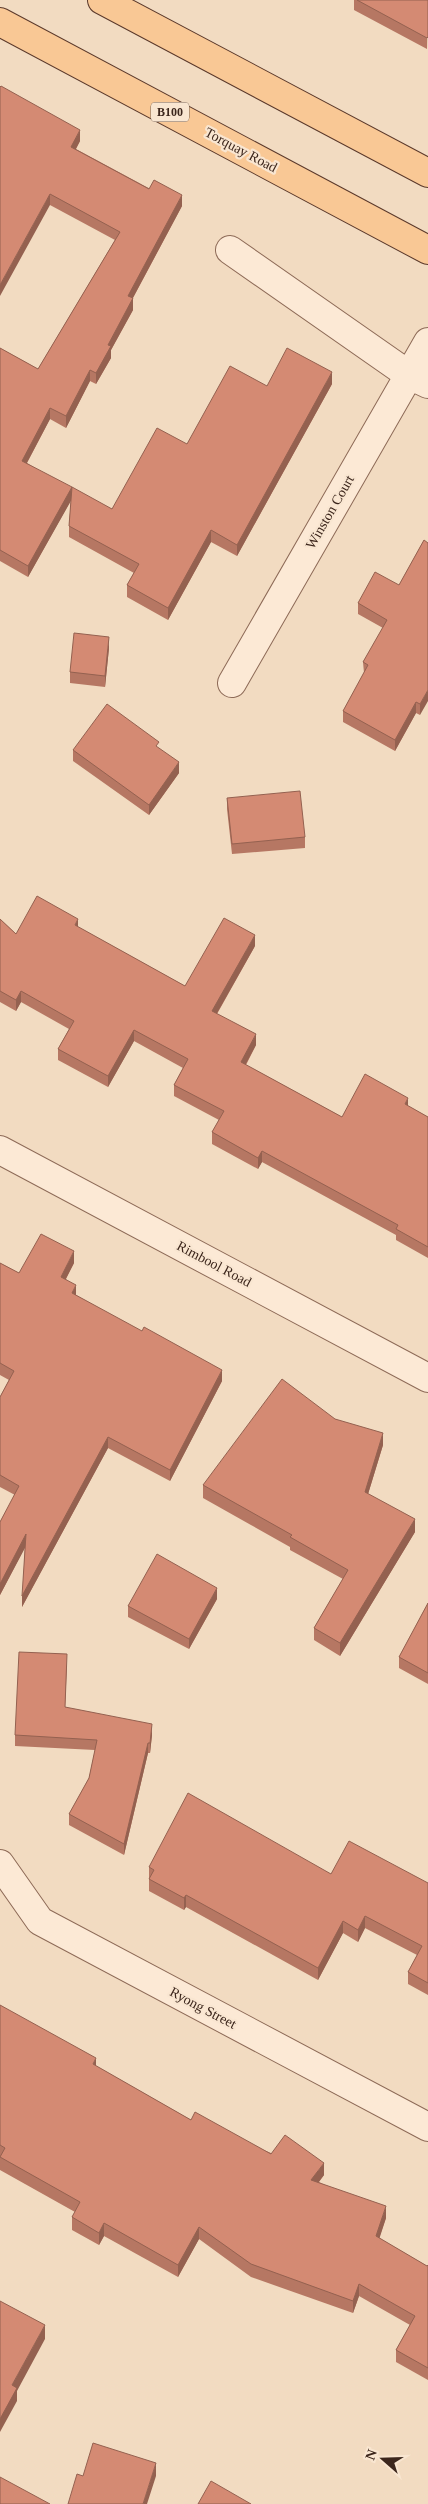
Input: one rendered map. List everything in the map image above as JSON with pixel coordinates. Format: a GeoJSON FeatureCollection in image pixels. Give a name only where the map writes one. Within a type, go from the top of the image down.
{"type":"FeatureCollection","features":[{"type":"Feature","properties":{"kind":"main road"},"geometry":{"type":"LineString","coordinates":[[102,0],[428,172]]}},
{"type":"Feature","properties":{"kind":"main road","name":"Torquay Road"},"geometry":{"type":"LineString","coordinates":[[0,22],[428,250]]}},
{"type":"Feature","properties":{"kind":"street"},"geometry":{"type":"LineString","coordinates":[[230,250],[418,380]]}},
{"type":"Feature","properties":{"kind":"street","name":"Winston Court"},"geometry":{"type":"LineString","coordinates":[[232,683],[418,380],[428,342]]}},
{"type":"Feature","properties":{"kind":"street","name":"Rimbool Road"},"geometry":{"type":"LineString","coordinates":[[0,1150],[428,1378]]}},
{"type":"Feature","properties":{"kind":"street","name":"Ryong Street"},"geometry":{"type":"LineString","coordinates":[[0,1864],[40,1921],[428,2127]]}},
{"type":"Feature","properties":{"kind":"building"},"geometry":{"type":"Polygon","coordinates":[[[357,0],[428,0],[428,37],[427,38],[357,0]]]}},
{"type":"Feature","properties":{"kind":"building"},"geometry":{"type":"Polygon","coordinates":[[[1,86],[80,130],[71,147],[149,189],[154,180],[182,195],[128,296],[133,298],[108,345],[111,346],[96,373],[90,370],[66,416],[50,408],[22,461],[72,487],[28,566],[0,550],[0,348],[38,369],[120,232],[50,194],[0,285],[1,86]]]}},
{"type":"Feature","properties":{"kind":"building"},"geometry":{"type":"Polygon","coordinates":[[[287,348],[332,372],[237,545],[211,530],[168,608],[127,585],[139,564],[69,526],[72,487],[112,509],[157,428],[187,444],[230,366],[267,386],[287,348]]]}},
{"type":"Feature","properties":{"kind":"building"},"geometry":{"type":"Polygon","coordinates":[[[424,540],[428,543],[428,690],[420,704],[416,702],[395,740],[343,711],[368,665],[363,662],[387,620],[358,603],[375,572],[399,585],[424,540]]]}},
{"type":"Feature","properties":{"kind":"building"},"geometry":{"type":"Polygon","coordinates":[[[74,633],[109,637],[105,676],[70,672],[74,633]]]}},
{"type":"Feature","properties":{"kind":"building"},"geometry":{"type":"Polygon","coordinates":[[[107,704],[159,742],[156,746],[179,762],[149,805],[73,750],[107,704]]]}},
{"type":"Feature","properties":{"kind":"building"},"geometry":{"type":"Polygon","coordinates":[[[300,791],[305,837],[232,844],[227,798],[300,791]]]}},
{"type":"Feature","properties":{"kind":"building"},"geometry":{"type":"Polygon","coordinates":[[[37,896],[78,919],[75,925],[185,986],[224,918],[255,935],[212,1011],[256,1034],[241,1062],[342,1117],[365,1074],[408,1098],[405,1104],[428,1117],[428,1247],[396,1229],[398,1225],[262,1151],[258,1158],[212,1132],[224,1111],[174,1085],[188,1059],[134,1030],[108,1076],[58,1049],[74,1021],[21,991],[16,1000],[0,991],[0,919],[16,934],[37,896]]]}},
{"type":"Feature","properties":{"kind":"building"},"geometry":{"type":"Polygon","coordinates":[[[41,1234],[74,1251],[61,1277],[76,1285],[72,1293],[142,1331],[144,1327],[222,1370],[170,1470],[108,1437],[22,1596],[26,1534],[0,1584],[0,1522],[19,1486],[0,1475],[0,1397],[14,1371],[0,1363],[0,1263],[19,1273],[41,1234]]]}},
{"type":"Feature","properties":{"kind":"building"},"geometry":{"type":"Polygon","coordinates":[[[282,1379],[335,1419],[383,1433],[365,1492],[415,1519],[340,1643],[314,1628],[348,1570],[290,1537],[292,1535],[203,1485],[282,1379]]]}},
{"type":"Feature","properties":{"kind":"building"},"geometry":{"type":"Polygon","coordinates":[[[157,1554],[217,1588],[189,1639],[128,1606],[157,1554]]]}},
{"type":"Feature","properties":{"kind":"building"},"geometry":{"type":"Polygon","coordinates":[[[428,1603],[428,1673],[399,1657],[428,1603]]]}},
{"type":"Feature","properties":{"kind":"building"},"geometry":{"type":"Polygon","coordinates":[[[19,1652],[67,1654],[65,1707],[152,1724],[150,1743],[148,1743],[124,1844],[69,1814],[89,1778],[97,1740],[15,1735],[19,1652]]]}},
{"type":"Feature","properties":{"kind":"building"},"geometry":{"type":"Polygon","coordinates":[[[188,1793],[331,1874],[349,1841],[428,1883],[428,1983],[408,1972],[422,1946],[365,1916],[358,1930],[343,1921],[318,1968],[186,1895],[184,1898],[149,1879],[154,1870],[149,1867],[188,1793]]]}},
{"type":"Feature","properties":{"kind":"building"},"geometry":{"type":"Polygon","coordinates":[[[0,2005],[96,2058],[93,2064],[191,2120],[195,2112],[271,2154],[285,2135],[324,2163],[311,2180],[386,2206],[376,2236],[428,2265],[428,2368],[396,2350],[415,2316],[359,2284],[353,2301],[251,2264],[199,2227],[178,2265],[104,2223],[99,2233],[72,2217],[80,2202],[0,2157],[5,2148],[0,2145],[0,2005]]]}},
{"type":"Feature","properties":{"kind":"building"},"geometry":{"type":"Polygon","coordinates":[[[0,2301],[45,2325],[12,2385],[17,2388],[0,2419],[0,2301]]]}},
{"type":"Feature","properties":{"kind":"building"},"geometry":{"type":"Polygon","coordinates":[[[93,2443],[156,2463],[143,2504],[68,2504],[77,2474],[83,2476],[93,2443]]]}},
{"type":"Feature","properties":{"kind":"building"},"geometry":{"type":"Polygon","coordinates":[[[0,2477],[50,2504],[0,2504],[0,2477]]]}},
{"type":"Feature","properties":{"kind":"building"},"geometry":{"type":"Polygon","coordinates":[[[211,2481],[251,2504],[198,2504],[211,2481]]]}}]}
